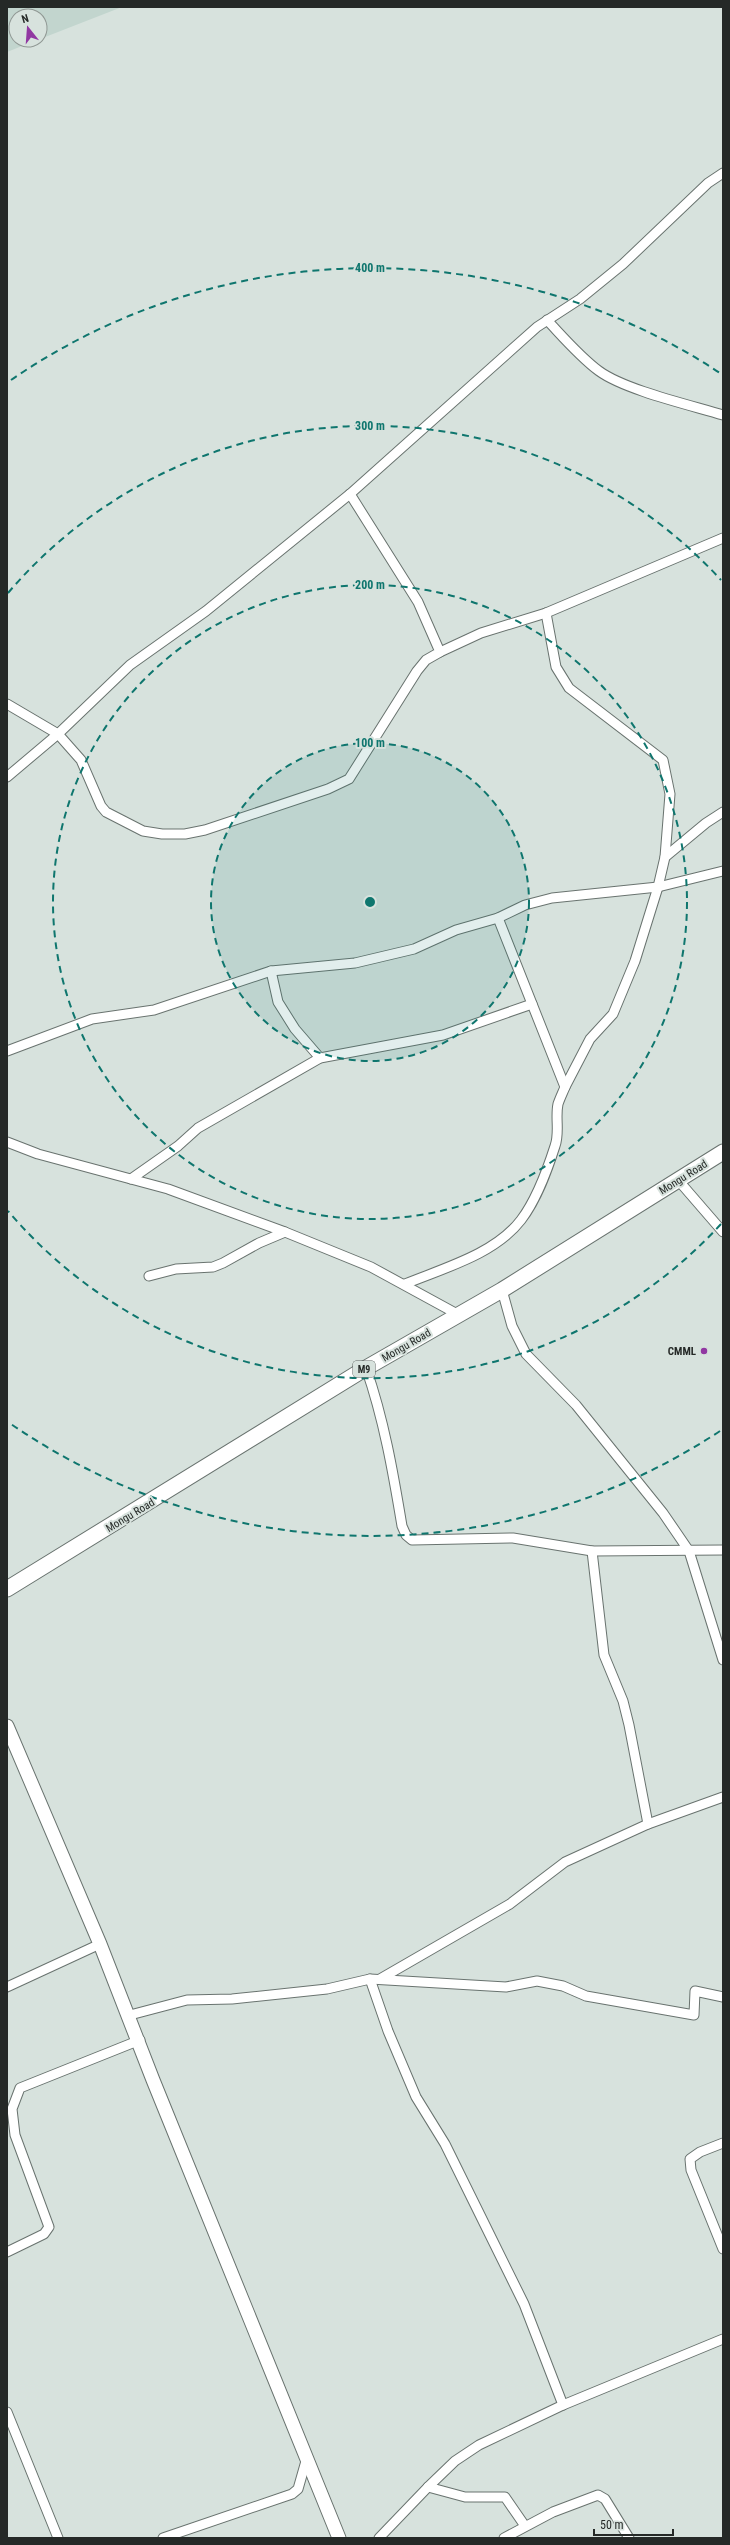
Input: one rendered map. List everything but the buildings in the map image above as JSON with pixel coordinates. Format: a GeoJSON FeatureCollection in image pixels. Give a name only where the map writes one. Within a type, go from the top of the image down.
{"type":"FeatureCollection","features":[{"type":"Feature","properties":{"kind":"main road","name":"Mongu Road"},"geometry":{"type":"LineString","coordinates":[[7,1589],[366,1368],[502,1290],[723,1152]]}},
{"type":"Feature","properties":{"kind":"main road"},"geometry":{"type":"LineString","coordinates":[[7,1726],[130,2015],[306,2461],[339,2538]]}},
{"type":"Feature","properties":{"kind":"street"},"geometry":{"type":"LineString","coordinates":[[7,777],[58,734],[130,665],[206,611],[350,494],[536,327],[580,299],[623,264],[708,183],[723,173]]}},
{"type":"Feature","properties":{"kind":"street"},"geometry":{"type":"LineString","coordinates":[[548,320],[568,343],[599,372],[619,382],[723,415]]}},
{"type":"Feature","properties":{"kind":"street"},"geometry":{"type":"LineString","coordinates":[[350,494],[418,602],[440,652]]}},
{"type":"Feature","properties":{"kind":"street"},"geometry":{"type":"LineString","coordinates":[[7,704],[58,734],[81,760],[101,806],[106,812],[143,831],[162,834],[204,830],[328,789],[349,779],[417,671],[426,660],[440,652],[481,633],[546,613],[723,538]]}},
{"type":"Feature","properties":{"kind":"street"},"geometry":{"type":"LineString","coordinates":[[406,1284],[482,1251],[507,1235],[521,1221],[540,1186],[556,1145],[559,1130],[558,1103],[590,1038],[614,1014],[635,961],[658,887],[664,857],[670,794],[663,760],[568,688],[556,667],[546,613]]}},
{"type":"Feature","properties":{"kind":"street"},"geometry":{"type":"LineString","coordinates":[[664,857],[706,822],[723,812]]}},
{"type":"Feature","properties":{"kind":"street"},"geometry":{"type":"LineString","coordinates":[[7,1051],[92,1019],[154,1010],[271,970],[355,963],[386,957],[414,949],[456,930],[498,918],[525,905],[552,898],[658,887],[723,871]]}},
{"type":"Feature","properties":{"kind":"street"},"geometry":{"type":"LineString","coordinates":[[498,918],[565,1087]]}},
{"type":"Feature","properties":{"kind":"street"},"geometry":{"type":"LineString","coordinates":[[271,970],[278,1002],[294,1029],[320,1058]]}},
{"type":"Feature","properties":{"kind":"street"},"geometry":{"type":"LineString","coordinates":[[131,1179],[178,1146],[198,1128],[320,1058],[443,1035],[532,1004]]}},
{"type":"Feature","properties":{"kind":"street"},"geometry":{"type":"LineString","coordinates":[[7,1142],[38,1154],[168,1189],[285,1232],[371,1267],[406,1284],[459,1314]]}},
{"type":"Feature","properties":{"kind":"street"},"geometry":{"type":"LineString","coordinates":[[678,1180],[723,1232]]}},
{"type":"Feature","properties":{"kind":"street"},"geometry":{"type":"LineString","coordinates":[[149,1276],[176,1269],[213,1267],[223,1264],[259,1243],[285,1232]]}},
{"type":"Feature","properties":{"kind":"street"},"geometry":{"type":"LineString","coordinates":[[502,1290],[512,1326],[526,1354],[576,1405],[663,1513],[689,1551],[723,1660]]}},
{"type":"Feature","properties":{"kind":"street"},"geometry":{"type":"LineString","coordinates":[[366,1368],[386,1434],[402,1526],[406,1535],[412,1540],[513,1538],[592,1551],[723,1550]]}},
{"type":"Feature","properties":{"kind":"street"},"geometry":{"type":"LineString","coordinates":[[592,1551],[604,1654],[623,1701],[648,1824]]}},
{"type":"Feature","properties":{"kind":"street"},"geometry":{"type":"LineString","coordinates":[[375,1979],[510,1904],[565,1862],[648,1824],[723,1797]]}},
{"type":"Feature","properties":{"kind":"street"},"geometry":{"type":"LineString","coordinates":[[7,1987],[100,1944]]}},
{"type":"Feature","properties":{"kind":"street"},"geometry":{"type":"LineString","coordinates":[[375,1979],[388,2031],[416,2097],[452,2158],[524,2304],[563,2405]]}},
{"type":"Feature","properties":{"kind":"street"},"geometry":{"type":"LineString","coordinates":[[130,2015],[187,2000],[232,1999],[327,1989],[375,1979],[506,1987],[537,1981],[563,1986],[586,1996],[694,2015],[695,1991],[723,1998]]}},
{"type":"Feature","properties":{"kind":"street"},"geometry":{"type":"LineString","coordinates":[[7,2252],[44,2234],[49,2227],[15,2135],[12,2109],[20,2088],[140,2040]]}},
{"type":"Feature","properties":{"kind":"street"},"geometry":{"type":"LineString","coordinates":[[723,2143],[700,2152],[690,2160],[691,2170],[723,2249]]}},
{"type":"Feature","properties":{"kind":"street"},"geometry":{"type":"LineString","coordinates":[[379,2538],[428,2486],[455,2461],[479,2445],[504,2431],[563,2405],[723,2339]]}},
{"type":"Feature","properties":{"kind":"street"},"geometry":{"type":"LineString","coordinates":[[7,2412],[58,2538]]}},
{"type":"Feature","properties":{"kind":"street"},"geometry":{"type":"LineString","coordinates":[[162,2538],[292,2494],[298,2489],[306,2461]]}},
{"type":"Feature","properties":{"kind":"street"},"geometry":{"type":"LineString","coordinates":[[428,2486],[465,2497],[505,2497],[525,2526]]}},
{"type":"Feature","properties":{"kind":"street"},"geometry":{"type":"LineString","coordinates":[[504,2538],[553,2512],[598,2495],[606,2499],[628,2538]]}},
{"type":"Feature","properties":{"kind":"shaded area"},"geometry":{"type":"Polygon","coordinates":[[[7,7],[122,7],[48,36],[48,8],[8,8],[8,48],[17,48],[7,52],[7,7]]]}},
{"type":"Feature","properties":{"kind":"place","name":"CMML"},"geometry":{"type":"Point","coordinates":[704,1351]}}]}
